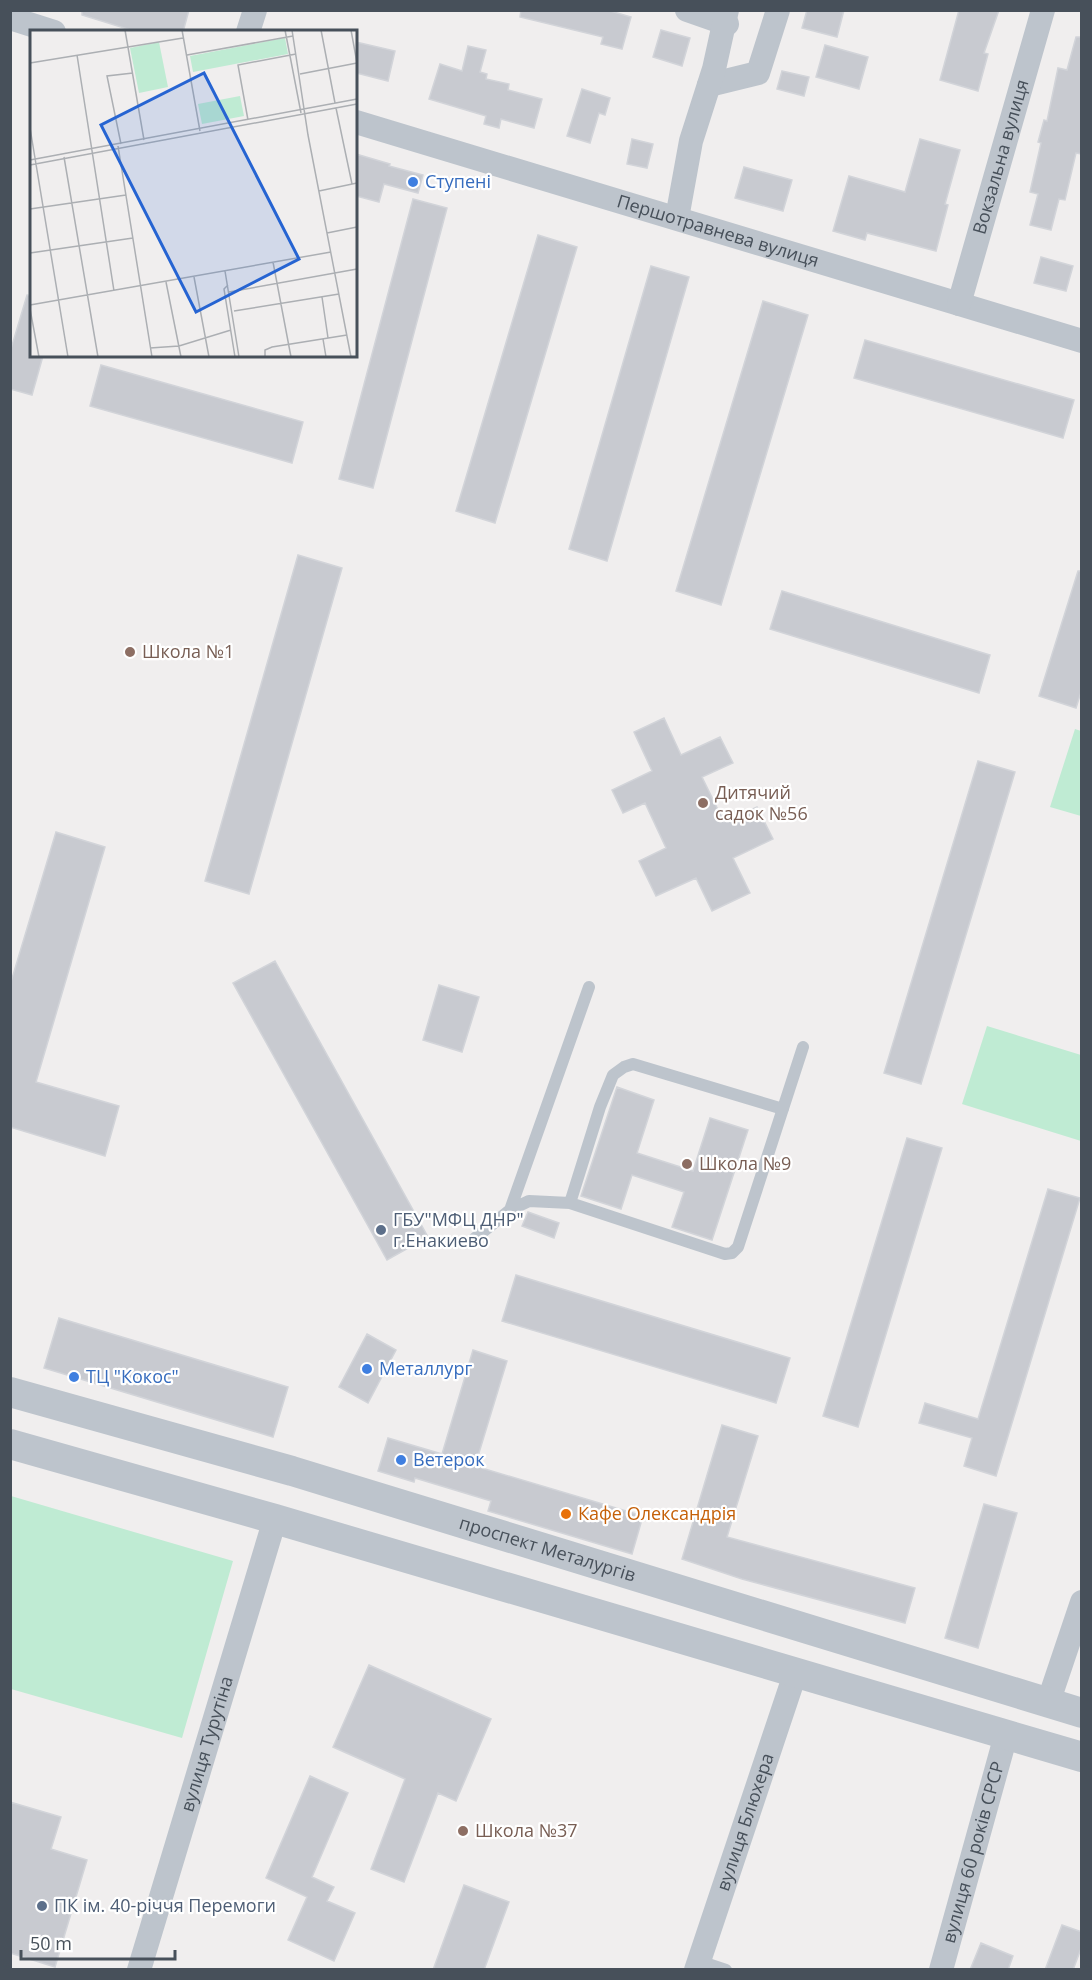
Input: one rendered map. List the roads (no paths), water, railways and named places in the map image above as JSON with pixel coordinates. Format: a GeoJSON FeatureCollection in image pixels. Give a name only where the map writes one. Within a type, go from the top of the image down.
{"type":"FeatureCollection","features":[{"type":"Feature","properties":{"kind":"street"},"geometry":{"type":"LineString","coordinates":[[249,30],[255,10]]}},
{"type":"Feature","properties":{"kind":"street"},"geometry":{"type":"LineString","coordinates":[[677,218],[691,141],[709,85],[726,19],[687,10]]}},
{"type":"Feature","properties":{"kind":"street"},"geometry":{"type":"LineString","coordinates":[[709,85],[758,73],[778,10]]}},
{"type":"Feature","properties":{"kind":"street","name":"Вокзальна вулиця"},"geometry":{"type":"LineString","coordinates":[[959,304],[1043,10]]}},
{"type":"Feature","properties":{"kind":"street"},"geometry":{"type":"LineString","coordinates":[[10,18],[48,30]]}},
{"type":"Feature","properties":{"kind":"street","name":"Першотравнева вулиця"},"geometry":{"type":"LineString","coordinates":[[357,122],[1082,341]]}},
{"type":"Feature","properties":{"kind":"street","name":"проспект Металургів"},"geometry":{"type":"LineString","coordinates":[[10,1392],[292,1471],[1082,1713]]}},
{"type":"Feature","properties":{"kind":"street"},"geometry":{"type":"LineString","coordinates":[[10,1443],[1082,1757]]}},
{"type":"Feature","properties":{"kind":"street"},"geometry":{"type":"LineString","coordinates":[[275,1519],[292,1471]]}},
{"type":"Feature","properties":{"kind":"street","name":"вулиця Турутіна"},"geometry":{"type":"LineString","coordinates":[[139,1970],[275,1519]]}},
{"type":"Feature","properties":{"kind":"street"},"geometry":{"type":"LineString","coordinates":[[1034,1743],[1082,1602]]}},
{"type":"Feature","properties":{"kind":"street"},"geometry":{"type":"LineString","coordinates":[[828,1683],[838,1638]]}},
{"type":"Feature","properties":{"kind":"street","name":"вулиця Блюхера"},"geometry":{"type":"LineString","coordinates":[[698,1965],[795,1674]]}},
{"type":"Feature","properties":{"kind":"street","name":"вулиця 60 років СРСР"},"geometry":{"type":"LineString","coordinates":[[941,1970],[1006,1735]]}},
{"type":"Feature","properties":{"kind":"lane"},"geometry":{"type":"LineString","coordinates":[[510,1209],[590,987]]}},
{"type":"Feature","properties":{"kind":"lane"},"geometry":{"type":"LineString","coordinates":[[469,1244],[510,1209],[529,1201],[570,1203],[725,1254],[732,1253],[738,1247],[803,1047]]}},
{"type":"Feature","properties":{"kind":"lane"},"geometry":{"type":"LineString","coordinates":[[570,1203],[600,1107],[613,1075],[624,1067],[633,1064],[783,1109]]}},
{"type":"Feature","properties":{"kind":"lane"},"geometry":{"type":"LineString","coordinates":[[698,1965],[726,1970]]}},
{"type":"Feature","properties":{"kind":"place","name":"Ступені"},"geometry":{"type":"Point","coordinates":[413,182]}},
{"type":"Feature","properties":{"kind":"place","name":"Школа №1"},"geometry":{"type":"Point","coordinates":[130,652]}},
{"type":"Feature","properties":{"kind":"place","name":"Дитячий садок №56"},"geometry":{"type":"Point","coordinates":[703,803]}},
{"type":"Feature","properties":{"kind":"place","name":"Школа №9"},"geometry":{"type":"Point","coordinates":[687,1164]}},
{"type":"Feature","properties":{"kind":"place","name":"ГБУ\"МФЦ ДНР\" г.Енакиево"},"geometry":{"type":"Point","coordinates":[381,1230]}},
{"type":"Feature","properties":{"kind":"place","name":"Металлург"},"geometry":{"type":"Point","coordinates":[367,1369]}},
{"type":"Feature","properties":{"kind":"place","name":"ТЦ \"Кокос\""},"geometry":{"type":"Point","coordinates":[74,1377]}},
{"type":"Feature","properties":{"kind":"place","name":"Ветерок"},"geometry":{"type":"Point","coordinates":[401,1460]}},
{"type":"Feature","properties":{"kind":"place","name":"Кафе Олександрія"},"geometry":{"type":"Point","coordinates":[566,1514]}},
{"type":"Feature","properties":{"kind":"place","name":"Школа №37"},"geometry":{"type":"Point","coordinates":[463,1831]}},
{"type":"Feature","properties":{"kind":"place","name":"ПК ім. 40-річчя Перемоги"},"geometry":{"type":"Point","coordinates":[42,1906]}}]}
